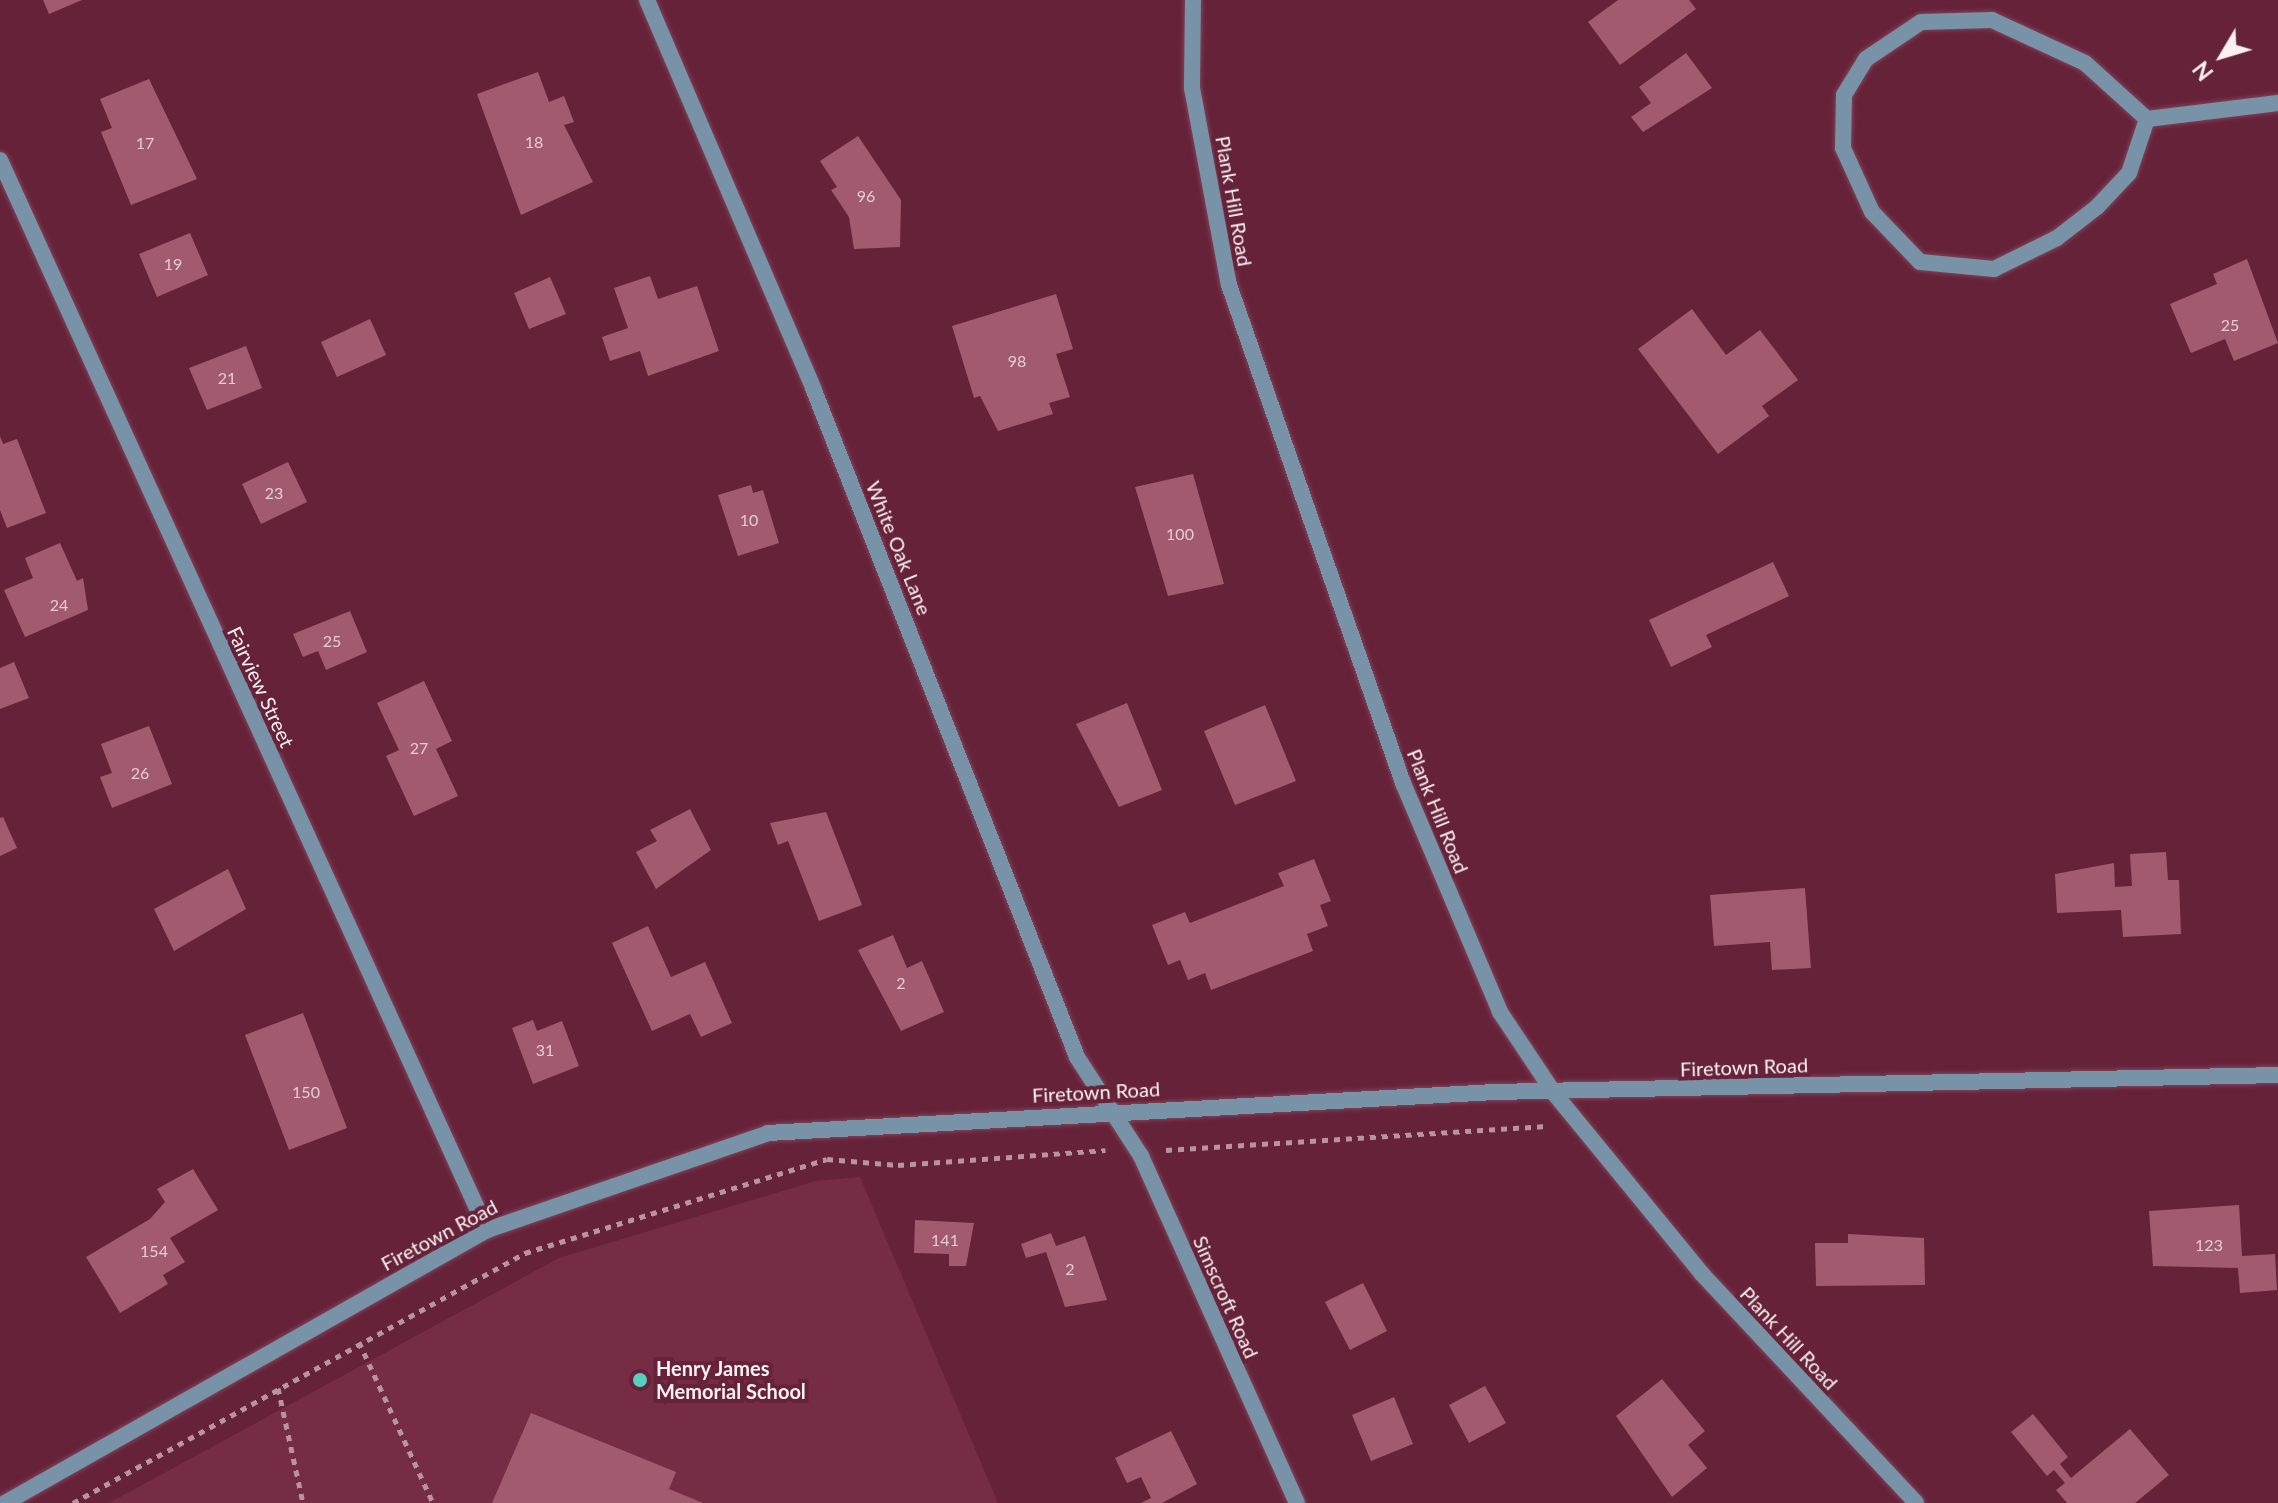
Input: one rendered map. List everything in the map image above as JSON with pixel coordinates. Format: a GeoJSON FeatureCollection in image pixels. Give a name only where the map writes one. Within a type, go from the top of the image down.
{"type":"FeatureCollection","features":[{"type":"Feature","properties":{"kind":"street","name":"White Oak Lane"},"geometry":{"type":"LineString","coordinates":[[647,0],[813,388],[1077,1057],[1112,1111]]}},
{"type":"Feature","properties":{"kind":"street","name":"Plank Hill Road"},"geometry":{"type":"LineString","coordinates":[[1193,0],[1192,88],[1229,285],[1403,783],[1500,1012],[1576,1125],[1916,1503]]}},
{"type":"Feature","properties":{"kind":"street"},"geometry":{"type":"LineString","coordinates":[[2147,119],[2129,173],[2097,207],[2057,238],[1994,269],[1920,262],[1872,212],[1843,148],[1844,95],[1866,59],[1921,22],[1992,20],[2085,63],[2147,119],[2278,103]]}},
{"type":"Feature","properties":{"kind":"street","name":"Fairview Street"},"geometry":{"type":"LineString","coordinates":[[0,160],[487,1230]]}},
{"type":"Feature","properties":{"kind":"street","name":"Firetown Road"},"geometry":{"type":"LineString","coordinates":[[5,1503],[487,1230],[768,1133],[1112,1111],[1554,1093],[2278,1075]]}},
{"type":"Feature","properties":{"kind":"street","name":"Simscroft Road"},"geometry":{"type":"LineString","coordinates":[[1112,1111],[1141,1156],[1297,1503]]}},
{"type":"Feature","properties":{"kind":"path"},"geometry":{"type":"LineString","coordinates":[[73,1503],[359,1342],[525,1253],[827,1159],[898,1165],[1093,1149],[1141,1156],[1190,1145],[1576,1125]]}},
{"type":"Feature","properties":{"kind":"path"},"geometry":{"type":"LineString","coordinates":[[359,1342],[433,1503]]}},
{"type":"Feature","properties":{"kind":"path"},"geometry":{"type":"LineString","coordinates":[[278,1388],[303,1503]]}},
{"type":"Feature","properties":{"kind":"shaded area","name":"Henry James Memorial School"},"geometry":{"type":"Polygon","coordinates":[[[860,1177],[998,1503],[109,1503],[559,1258],[816,1181],[860,1177]]]}},
{"type":"Feature","properties":{"kind":"building"},"geometry":{"type":"Polygon","coordinates":[[[43,0],[82,0],[49,14],[43,0]]]}},
{"type":"Feature","properties":{"kind":"building"},"geometry":{"type":"Polygon","coordinates":[[[1618,0],[1689,0],[1696,9],[1620,65],[1588,22],[1618,0]]]}},
{"type":"Feature","properties":{"kind":"building"},"geometry":{"type":"Polygon","coordinates":[[[1686,53],[1712,88],[1643,132],[1631,117],[1651,103],[1639,87],[1686,53]]]}},
{"type":"Feature","properties":{"kind":"building"},"geometry":{"type":"Polygon","coordinates":[[[538,72],[549,102],[564,96],[574,122],[564,125],[593,182],[521,215],[477,94],[538,72]]]}},
{"type":"Feature","properties":{"kind":"building"},"geometry":{"type":"Polygon","coordinates":[[[149,79],[197,179],[131,205],[101,132],[112,128],[100,99],[149,79]]]}},
{"type":"Feature","properties":{"kind":"building"},"geometry":{"type":"Polygon","coordinates":[[[858,136],[901,200],[900,247],[854,249],[849,217],[831,190],[837,187],[820,161],[858,136]]]}},
{"type":"Feature","properties":{"kind":"building"},"geometry":{"type":"Polygon","coordinates":[[[190,233],[208,275],[157,297],[139,254],[190,233]]]}},
{"type":"Feature","properties":{"kind":"building"},"geometry":{"type":"Polygon","coordinates":[[[2247,259],[2278,343],[2234,361],[2225,339],[2191,353],[2170,304],[2217,284],[2213,274],[2247,259]]]}},
{"type":"Feature","properties":{"kind":"building"},"geometry":{"type":"Polygon","coordinates":[[[650,276],[658,299],[697,286],[719,351],[648,376],[640,351],[610,361],[602,337],[628,328],[614,288],[650,276]]]}},
{"type":"Feature","properties":{"kind":"building"},"geometry":{"type":"Polygon","coordinates":[[[550,277],[566,314],[529,329],[514,293],[550,277]]]}},
{"type":"Feature","properties":{"kind":"building"},"geometry":{"type":"Polygon","coordinates":[[[1056,294],[1073,349],[1056,354],[1070,397],[1049,403],[1053,414],[998,431],[980,396],[974,398],[952,326],[1056,294]]]}},
{"type":"Feature","properties":{"kind":"building"},"geometry":{"type":"Polygon","coordinates":[[[1692,309],[1726,355],[1760,330],[1798,380],[1762,406],[1769,416],[1718,454],[1638,349],[1692,309]]]}},
{"type":"Feature","properties":{"kind":"building"},"geometry":{"type":"Polygon","coordinates":[[[370,319],[386,355],[337,377],[321,342],[370,319]]]}},
{"type":"Feature","properties":{"kind":"building"},"geometry":{"type":"Polygon","coordinates":[[[246,346],[262,388],[207,410],[189,368],[246,346]]]}},
{"type":"Feature","properties":{"kind":"building"},"geometry":{"type":"Polygon","coordinates":[[[0,436],[3,444],[17,439],[46,513],[7,528],[0,510],[0,436]]]}},
{"type":"Feature","properties":{"kind":"building"},"geometry":{"type":"Polygon","coordinates":[[[288,462],[307,502],[261,524],[242,484],[288,462]]]}},
{"type":"Feature","properties":{"kind":"building"},"geometry":{"type":"Polygon","coordinates":[[[1193,474],[1224,584],[1168,596],[1135,487],[1193,474]]]}},
{"type":"Feature","properties":{"kind":"building"},"geometry":{"type":"Polygon","coordinates":[[[751,485],[753,493],[763,490],[779,543],[738,556],[718,495],[751,485]]]}},
{"type":"Feature","properties":{"kind":"building"},"geometry":{"type":"Polygon","coordinates":[[[60,543],[77,581],[83,578],[88,610],[25,637],[4,590],[33,578],[25,558],[60,543]]]}},
{"type":"Feature","properties":{"kind":"building"},"geometry":{"type":"Polygon","coordinates":[[[1773,562],[1789,596],[1706,635],[1712,647],[1671,667],[1649,620],[1773,562]]]}},
{"type":"Feature","properties":{"kind":"building"},"geometry":{"type":"Polygon","coordinates":[[[350,611],[367,652],[326,670],[318,651],[303,657],[293,634],[350,611]]]}},
{"type":"Feature","properties":{"kind":"building"},"geometry":{"type":"Polygon","coordinates":[[[14,662],[29,698],[0,709],[0,668],[14,662]]]}},
{"type":"Feature","properties":{"kind":"building"},"geometry":{"type":"Polygon","coordinates":[[[424,681],[452,741],[436,749],[458,796],[414,816],[386,756],[399,750],[377,703],[424,681]]]}},
{"type":"Feature","properties":{"kind":"building"},"geometry":{"type":"Polygon","coordinates":[[[1127,703],[1162,790],[1119,807],[1076,724],[1127,703]]]}},
{"type":"Feature","properties":{"kind":"building"},"geometry":{"type":"Polygon","coordinates":[[[1265,705],[1296,781],[1235,805],[1204,731],[1265,705]]]}},
{"type":"Feature","properties":{"kind":"building"},"geometry":{"type":"Polygon","coordinates":[[[149,726],[172,784],[112,808],[100,777],[112,773],[101,744],[149,726]]]}},
{"type":"Feature","properties":{"kind":"building"},"geometry":{"type":"Polygon","coordinates":[[[690,809],[711,850],[656,889],[636,852],[657,841],[650,830],[690,809]]]}},
{"type":"Feature","properties":{"kind":"building"},"geometry":{"type":"Polygon","coordinates":[[[826,812],[862,905],[819,921],[788,841],[778,845],[770,823],[826,812]]]}},
{"type":"Feature","properties":{"kind":"building"},"geometry":{"type":"Polygon","coordinates":[[[3,817],[17,848],[0,856],[0,818],[3,817]]]}},
{"type":"Feature","properties":{"kind":"building"},"geometry":{"type":"Polygon","coordinates":[[[2166,852],[2168,880],[2179,880],[2181,934],[2123,937],[2121,910],[2057,913],[2055,874],[2114,863],[2115,887],[2132,886],[2130,854],[2166,852]]]}},
{"type":"Feature","properties":{"kind":"building"},"geometry":{"type":"Polygon","coordinates":[[[1314,859],[1331,901],[1320,905],[1328,926],[1307,934],[1313,951],[1211,990],[1205,973],[1188,980],[1180,960],[1168,965],[1152,925],[1185,912],[1190,923],[1284,886],[1278,873],[1314,859]]]}},
{"type":"Feature","properties":{"kind":"building"},"geometry":{"type":"Polygon","coordinates":[[[228,869],[246,909],[174,951],[154,909],[228,869]]]}},
{"type":"Feature","properties":{"kind":"building"},"geometry":{"type":"Polygon","coordinates":[[[1805,888],[1811,968],[1772,970],[1770,942],[1714,946],[1710,895],[1805,888]]]}},
{"type":"Feature","properties":{"kind":"building"},"geometry":{"type":"Polygon","coordinates":[[[648,926],[671,977],[705,962],[732,1023],[701,1037],[690,1014],[652,1031],[612,943],[648,926]]]}},
{"type":"Feature","properties":{"kind":"building"},"geometry":{"type":"Polygon","coordinates":[[[893,935],[907,968],[922,961],[944,1012],[901,1031],[858,950],[893,935]]]}},
{"type":"Feature","properties":{"kind":"building"},"geometry":{"type":"Polygon","coordinates":[[[303,1013],[347,1128],[289,1150],[245,1035],[303,1013]]]}},
{"type":"Feature","properties":{"kind":"building"},"geometry":{"type":"Polygon","coordinates":[[[533,1020],[537,1031],[562,1021],[579,1066],[533,1084],[512,1028],[533,1020]]]}},
{"type":"Feature","properties":{"kind":"building"},"geometry":{"type":"Polygon","coordinates":[[[193,1169],[218,1210],[170,1238],[185,1262],[163,1275],[168,1284],[120,1313],[86,1257],[150,1219],[165,1202],[157,1189],[193,1169]]]}},
{"type":"Feature","properties":{"kind":"building"},"geometry":{"type":"Polygon","coordinates":[[[2239,1205],[2242,1256],[2275,1254],[2277,1290],[2240,1293],[2238,1268],[2153,1266],[2149,1211],[2239,1205]]]}},
{"type":"Feature","properties":{"kind":"building"},"geometry":{"type":"Polygon","coordinates":[[[915,1220],[974,1223],[966,1266],[949,1266],[949,1254],[914,1253],[915,1220]]]}},
{"type":"Feature","properties":{"kind":"building"},"geometry":{"type":"Polygon","coordinates":[[[1051,1233],[1056,1246],[1085,1236],[1107,1300],[1065,1307],[1046,1252],[1026,1258],[1021,1244],[1051,1233]]]}},
{"type":"Feature","properties":{"kind":"building"},"geometry":{"type":"Polygon","coordinates":[[[1848,1234],[1924,1238],[1925,1285],[1816,1286],[1815,1243],[1848,1243],[1848,1234]]]}},
{"type":"Feature","properties":{"kind":"building"},"geometry":{"type":"Polygon","coordinates":[[[1363,1283],[1387,1331],[1350,1350],[1325,1302],[1363,1283]]]}},
{"type":"Feature","properties":{"kind":"building"},"geometry":{"type":"Polygon","coordinates":[[[1662,1379],[1705,1431],[1688,1445],[1707,1468],[1672,1497],[1616,1416],[1662,1379]]]}},
{"type":"Feature","properties":{"kind":"building"},"geometry":{"type":"Polygon","coordinates":[[[1485,1386],[1506,1423],[1469,1443],[1449,1405],[1485,1386]]]}},
{"type":"Feature","properties":{"kind":"building"},"geometry":{"type":"Polygon","coordinates":[[[1394,1397],[1413,1444],[1371,1461],[1352,1415],[1394,1397]]]}},
{"type":"Feature","properties":{"kind":"building"},"geometry":{"type":"Polygon","coordinates":[[[531,1413],[676,1472],[669,1489],[703,1503],[492,1503],[531,1413]]]}},
{"type":"Feature","properties":{"kind":"building"},"geometry":{"type":"Polygon","coordinates":[[[2033,1414],[2068,1457],[2060,1464],[2071,1478],[2130,1429],[2169,1475],[2135,1503],[2067,1503],[2056,1490],[2065,1483],[2054,1470],[2047,1476],[2011,1432],[2033,1414]]]}},
{"type":"Feature","properties":{"kind":"building"},"geometry":{"type":"Polygon","coordinates":[[[1171,1431],[1197,1484],[1162,1503],[1141,1503],[1151,1498],[1141,1477],[1127,1483],[1115,1458],[1171,1431]]]}},
{"type":"Feature","properties":{"kind":"place","name":"Henry James Memorial School"},"geometry":{"type":"Point","coordinates":[640,1380]}}]}
